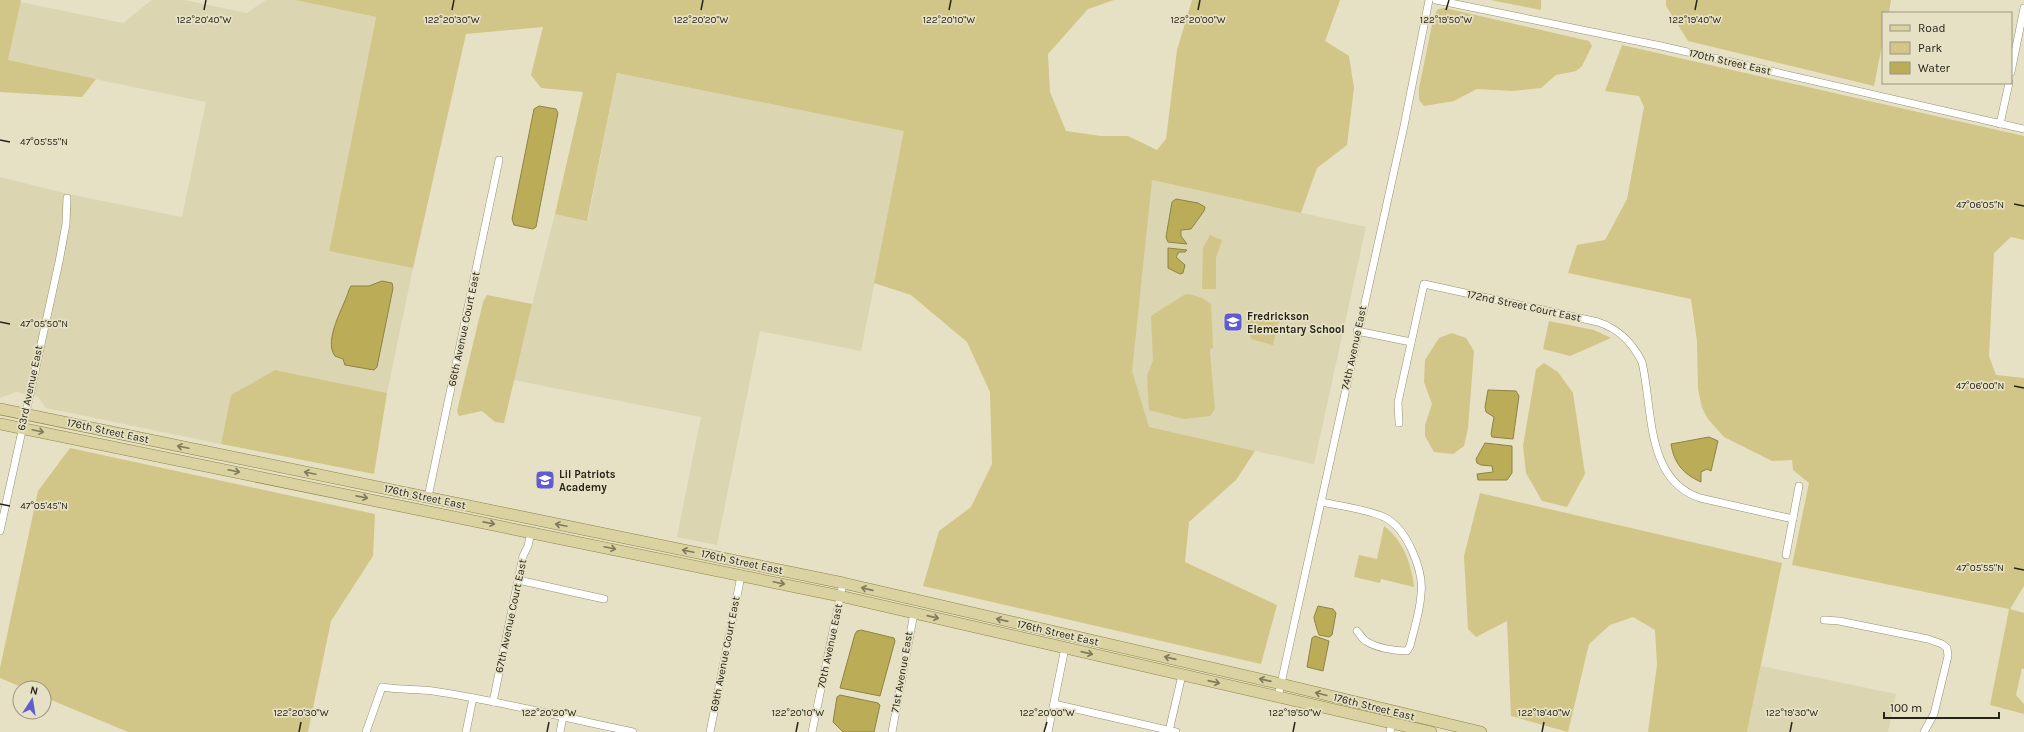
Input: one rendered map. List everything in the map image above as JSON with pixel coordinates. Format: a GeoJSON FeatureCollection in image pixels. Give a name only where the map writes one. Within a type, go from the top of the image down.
{"type":"FeatureCollection","features":[{"type":"Feature","properties":{"kind":"main road","name":"176th Street East"},"geometry":{"type":"LineString","coordinates":[[0,409],[843,583],[1281,684],[1481,732]]}},
{"type":"Feature","properties":{"kind":"main road","name":"176th Street East"},"geometry":{"type":"LineString","coordinates":[[0,424],[840,596],[1278,697],[1391,728],[1431,732]]}},
{"type":"Feature","properties":{"kind":"main road"},"geometry":{"type":"LineString","coordinates":[[325,490],[330,485],[376,486]]}},
{"type":"Feature","properties":{"kind":"main road"},"geometry":{"type":"LineString","coordinates":[[1391,728],[1399,718],[1427,720]]}},
{"type":"Feature","properties":{"kind":"street","name":"74th Avenue East"},"geometry":{"type":"LineString","coordinates":[[1278,697],[1357,331],[1404,126],[1429,0]]}},
{"type":"Feature","properties":{"kind":"street","name":"170th Street East"},"geometry":{"type":"LineString","coordinates":[[1436,0],[1661,46],[2024,129]]}},
{"type":"Feature","properties":{"kind":"street"},"geometry":{"type":"LineString","coordinates":[[2012,67],[2024,8]]}},
{"type":"Feature","properties":{"kind":"street"},"geometry":{"type":"LineString","coordinates":[[2000,124],[2009,84]]}},
{"type":"Feature","properties":{"kind":"street","name":"66th Avenue Court East"},"geometry":{"type":"LineString","coordinates":[[428,497],[499,160]]}},
{"type":"Feature","properties":{"kind":"street","name":"63rd Avenue East"},"geometry":{"type":"LineString","coordinates":[[0,531],[24,414],[59,262],[66,224],[67,198]]}},
{"type":"Feature","properties":{"kind":"street","name":"172nd Street Court East"},"geometry":{"type":"LineString","coordinates":[[1411,342],[1424,284],[1598,322],[1608,326],[1622,334],[1635,349],[1642,362],[1657,452],[1664,469],[1673,482],[1690,495],[1792,518]]}},
{"type":"Feature","properties":{"kind":"street"},"geometry":{"type":"LineString","coordinates":[[1357,331],[1411,342],[1398,402],[1399,423]]}},
{"type":"Feature","properties":{"kind":"street"},"geometry":{"type":"LineString","coordinates":[[1786,555],[1799,486]]}},
{"type":"Feature","properties":{"kind":"street"},"geometry":{"type":"LineString","coordinates":[[1321,502],[1384,517],[1396,526],[1404,535],[1416,562],[1421,583],[1419,609],[1408,651],[1400,651],[1373,645],[1365,641],[1357,631]]}},
{"type":"Feature","properties":{"kind":"street","name":"67th Avenue Court East"},"geometry":{"type":"LineString","coordinates":[[493,702],[518,580],[531,532]]}},
{"type":"Feature","properties":{"kind":"street","name":"69th Avenue Court East"},"geometry":{"type":"LineString","coordinates":[[710,732],[741,576]]}},
{"type":"Feature","properties":{"kind":"street"},"geometry":{"type":"LineString","coordinates":[[518,580],[604,599]]}},
{"type":"Feature","properties":{"kind":"street","name":"70th Avenue East"},"geometry":{"type":"LineString","coordinates":[[812,732],[843,583]]}},
{"type":"Feature","properties":{"kind":"street","name":"71st Avenue East"},"geometry":{"type":"LineString","coordinates":[[892,732],[914,613]]}},
{"type":"Feature","properties":{"kind":"street"},"geometry":{"type":"LineString","coordinates":[[1824,620],[1839,621],[1928,639],[1942,644],[1947,648],[1948,656],[1934,714],[1924,732]]}},
{"type":"Feature","properties":{"kind":"street"},"geometry":{"type":"LineString","coordinates":[[1048,732],[1065,648]]}},
{"type":"Feature","properties":{"kind":"street"},"geometry":{"type":"LineString","coordinates":[[1054,704],[1172,731],[1182,675]]}},
{"type":"Feature","properties":{"kind":"street"},"geometry":{"type":"LineString","coordinates":[[366,732],[382,687],[400,690],[432,691],[473,698],[633,732]]}},
{"type":"Feature","properties":{"kind":"street"},"geometry":{"type":"LineString","coordinates":[[466,732],[473,698]]}},
{"type":"Feature","properties":{"kind":"street"},"geometry":{"type":"LineString","coordinates":[[560,732],[563,718]]}},
{"type":"Feature","properties":{"kind":"shaded area"},"geometry":{"type":"Polygon","coordinates":[[[152,0],[184,0],[247,13],[266,0],[295,0],[376,17],[329,250],[413,268],[387,393],[275,370],[231,395],[221,444],[46,408],[38,397],[16,392],[0,398],[0,177],[68,194],[182,217],[206,102],[8,61],[20,2],[123,23],[152,0]]]}},
{"type":"Feature","properties":{"kind":"shaded area"},"geometry":{"type":"Polygon","coordinates":[[[617,73],[905,131],[861,351],[760,331],[717,545],[677,537],[701,417],[513,380],[555,214],[588,220],[617,73]]]}},
{"type":"Feature","properties":{"kind":"shaded area","name":"Fredrickson Elementary School"},"geometry":{"type":"Polygon","coordinates":[[[1152,180],[1366,227],[1314,464],[1100,417],[1152,180]]]}},
{"type":"Feature","properties":{"kind":"shaded area"},"geometry":{"type":"Polygon","coordinates":[[[1761,666],[1896,694],[1888,732],[1747,732],[1761,666]]]}},
{"type":"Feature","properties":{"kind":"green space"},"geometry":{"type":"Polygon","coordinates":[[[0,0],[21,0],[8,60],[96,79],[82,97],[0,92],[0,0]]]}},
{"type":"Feature","properties":{"kind":"green space"},"geometry":{"type":"Polygon","coordinates":[[[295,0],[1114,0],[1088,9],[1048,54],[1050,92],[1066,131],[1101,136],[1128,136],[1157,150],[1166,139],[1177,50],[1192,0],[1340,0],[1325,41],[1349,56],[1354,88],[1347,145],[1317,168],[1301,213],[1152,180],[1132,371],[1149,427],[1255,451],[1236,480],[1189,522],[1185,562],[1277,605],[1261,664],[923,586],[939,531],[971,507],[992,464],[990,392],[967,342],[911,295],[874,283],[904,131],[617,73],[587,221],[555,214],[583,92],[541,88],[531,75],[543,27],[466,34],[413,268],[329,251],[376,17],[295,0]]]}},
{"type":"Feature","properties":{"kind":"green space"},"geometry":{"type":"Polygon","coordinates":[[[1490,0],[1541,0],[1541,10],[1490,0]]]}},
{"type":"Feature","properties":{"kind":"green space"},"geometry":{"type":"Polygon","coordinates":[[[1666,0],[1891,0],[1889,12],[1882,12],[1882,45],[1874,86],[1688,41],[1666,6],[1666,0]]]}},
{"type":"Feature","properties":{"kind":"green space"},"geometry":{"type":"Polygon","coordinates":[[[1445,8],[1589,41],[1592,46],[1582,66],[1576,71],[1556,75],[1541,88],[1513,91],[1477,89],[1454,101],[1424,106],[1419,100],[1419,88],[1434,15],[1438,9],[1445,8]]]}},
{"type":"Feature","properties":{"kind":"green space"},"geometry":{"type":"Polygon","coordinates":[[[1622,45],[2024,136],[2024,240],[2011,237],[1994,253],[1989,356],[1996,375],[2024,378],[2024,586],[2010,609],[2024,613],[2024,669],[2022,668],[2016,695],[2024,704],[2024,714],[1990,705],[2009,609],[1792,565],[1809,483],[1793,470],[1792,460],[1772,461],[1724,437],[1708,419],[1702,408],[1698,389],[1697,341],[1691,299],[1568,273],[1577,245],[1605,240],[1627,199],[1644,107],[1639,96],[1605,91],[1622,45]]]}},
{"type":"Feature","properties":{"kind":"green space"},"geometry":{"type":"Polygon","coordinates":[[[1210,235],[1222,240],[1216,258],[1216,289],[1202,289],[1203,248],[1210,235]]]}},
{"type":"Feature","properties":{"kind":"green space"},"geometry":{"type":"Polygon","coordinates":[[[1189,294],[1202,298],[1211,304],[1213,348],[1210,349],[1210,353],[1215,409],[1210,416],[1184,419],[1149,410],[1147,376],[1153,360],[1151,316],[1184,295],[1189,294]]]}},
{"type":"Feature","properties":{"kind":"green space"},"geometry":{"type":"Polygon","coordinates":[[[487,295],[532,304],[504,423],[495,422],[482,411],[459,416],[457,411],[483,302],[487,295]]]}},
{"type":"Feature","properties":{"kind":"green space"},"geometry":{"type":"Polygon","coordinates":[[[1268,318],[1279,320],[1273,345],[1251,339],[1246,320],[1268,318]]]}},
{"type":"Feature","properties":{"kind":"green space"},"geometry":{"type":"Polygon","coordinates":[[[1549,321],[1594,330],[1611,338],[1570,356],[1543,349],[1549,321]]]}},
{"type":"Feature","properties":{"kind":"green space"},"geometry":{"type":"Polygon","coordinates":[[[1452,333],[1466,338],[1474,351],[1468,428],[1464,446],[1453,454],[1434,452],[1425,436],[1425,425],[1432,404],[1424,382],[1425,360],[1439,338],[1452,333]]]}},
{"type":"Feature","properties":{"kind":"green space"},"geometry":{"type":"Polygon","coordinates":[[[1544,363],[1558,372],[1573,393],[1585,474],[1567,507],[1542,501],[1526,473],[1523,446],[1536,369],[1544,363]]]}},
{"type":"Feature","properties":{"kind":"green space"},"geometry":{"type":"Polygon","coordinates":[[[275,370],[387,393],[374,474],[221,444],[231,395],[275,370]]]}},
{"type":"Feature","properties":{"kind":"green space"},"geometry":{"type":"Polygon","coordinates":[[[70,448],[375,514],[373,556],[331,621],[308,732],[128,732],[52,700],[52,680],[12,680],[12,683],[0,678],[0,668],[38,491],[70,448]]]}},
{"type":"Feature","properties":{"kind":"green space"},"geometry":{"type":"Polygon","coordinates":[[[1480,493],[1782,563],[1747,732],[1648,732],[1657,665],[1655,630],[1633,617],[1610,625],[1589,644],[1568,732],[1511,716],[1507,621],[1476,637],[1468,629],[1464,556],[1480,493]]]}},
{"type":"Feature","properties":{"kind":"green space"},"geometry":{"type":"Polygon","coordinates":[[[1384,526],[1396,538],[1409,562],[1414,587],[1381,579],[1380,583],[1354,577],[1359,555],[1377,559],[1384,526]]]}},
{"type":"Feature","properties":{"kind":"water"},"geometry":{"type":"Polygon","coordinates":[[[539,106],[556,109],[558,113],[536,227],[533,229],[514,225],[512,219],[534,109],[539,106]]]}},
{"type":"Feature","properties":{"kind":"water"},"geometry":{"type":"Polygon","coordinates":[[[1176,199],[1198,203],[1205,207],[1204,211],[1191,229],[1181,230],[1181,236],[1187,244],[1168,242],[1166,237],[1172,202],[1176,199]]]}},
{"type":"Feature","properties":{"kind":"water"},"geometry":{"type":"Polygon","coordinates":[[[1168,248],[1187,250],[1185,252],[1179,252],[1176,257],[1185,265],[1183,273],[1180,274],[1168,268],[1168,248]]]}},
{"type":"Feature","properties":{"kind":"water"},"geometry":{"type":"Polygon","coordinates":[[[382,281],[392,283],[393,288],[377,367],[374,370],[345,365],[343,359],[335,356],[331,341],[336,323],[349,290],[351,286],[369,286],[382,281]]]}},
{"type":"Feature","properties":{"kind":"water"},"geometry":{"type":"Polygon","coordinates":[[[1488,390],[1516,391],[1519,396],[1513,439],[1492,437],[1491,434],[1494,417],[1486,412],[1485,407],[1488,390]]]}},
{"type":"Feature","properties":{"kind":"water"},"geometry":{"type":"Polygon","coordinates":[[[1709,437],[1718,441],[1711,471],[1707,469],[1701,472],[1701,482],[1689,475],[1680,467],[1674,457],[1671,444],[1709,437]]]}},
{"type":"Feature","properties":{"kind":"water"},"geometry":{"type":"Polygon","coordinates":[[[1485,443],[1512,446],[1512,473],[1507,480],[1478,480],[1477,474],[1493,472],[1492,466],[1477,463],[1476,459],[1485,443]]]}},
{"type":"Feature","properties":{"kind":"water"},"geometry":{"type":"Polygon","coordinates":[[[1318,606],[1333,609],[1336,613],[1332,635],[1329,637],[1318,634],[1314,617],[1318,606]]]}},
{"type":"Feature","properties":{"kind":"water"},"geometry":{"type":"Polygon","coordinates":[[[861,630],[894,638],[895,641],[880,696],[840,688],[855,634],[857,631],[861,630]]]}},
{"type":"Feature","properties":{"kind":"water"},"geometry":{"type":"Polygon","coordinates":[[[1315,636],[1329,641],[1323,671],[1307,667],[1312,638],[1315,636]]]}},
{"type":"Feature","properties":{"kind":"water"},"geometry":{"type":"Polygon","coordinates":[[[840,695],[878,703],[880,705],[874,732],[843,732],[833,722],[837,697],[840,695]]]}},
{"type":"Feature","properties":{"kind":"place","name":"Fredrickson Elementary School"},"geometry":{"type":"Point","coordinates":[1233,322]}},
{"type":"Feature","properties":{"kind":"place","name":"Lil Patriots Academy"},"geometry":{"type":"Point","coordinates":[545,480]}}]}
